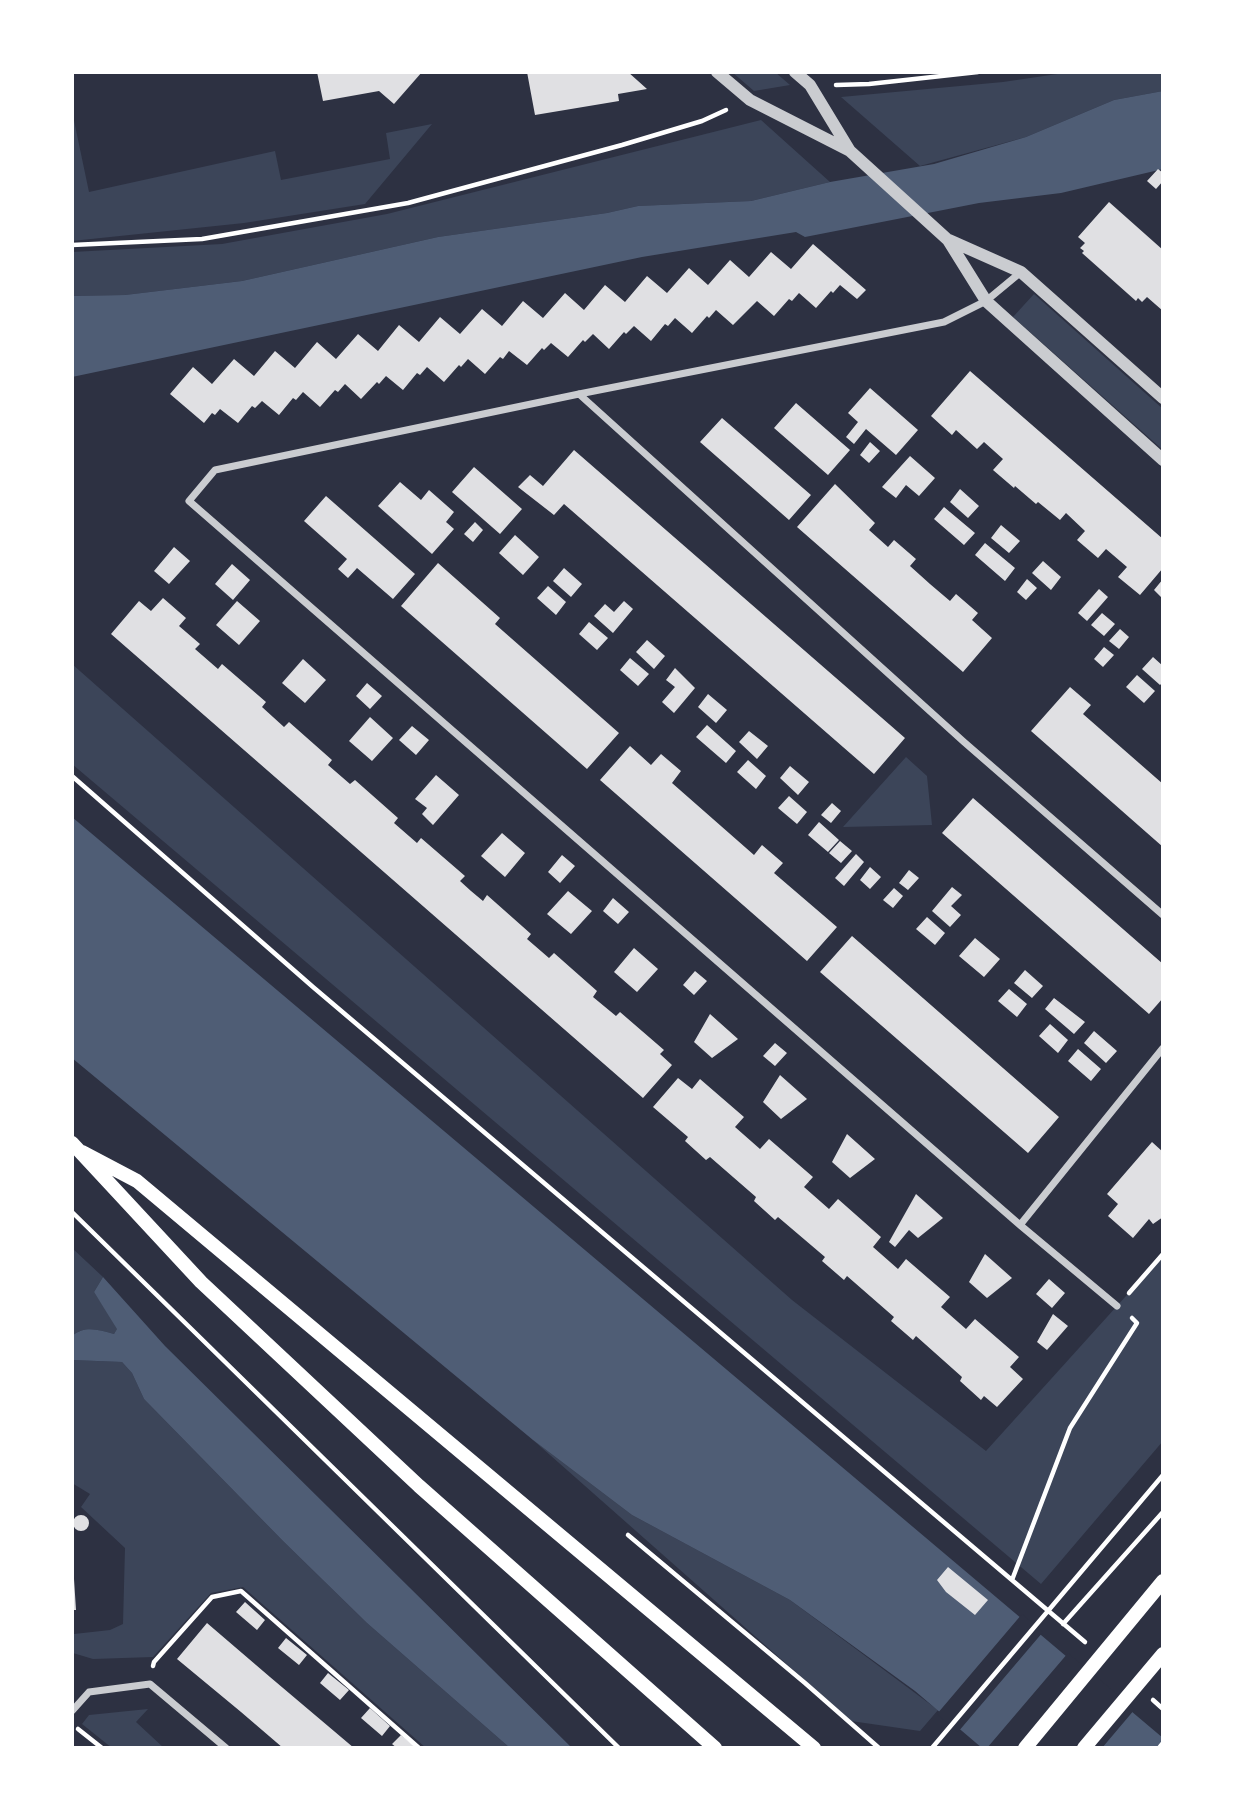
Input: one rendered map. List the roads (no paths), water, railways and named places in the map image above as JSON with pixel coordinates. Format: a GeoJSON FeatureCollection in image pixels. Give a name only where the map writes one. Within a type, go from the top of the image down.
{"type":"FeatureCollection","features":[{"type":"Feature","properties":{"kind":"main road"},"geometry":{"type":"LineString","coordinates":[[77,1147],[201,1282],[419,1486],[715,1748]]}},
{"type":"Feature","properties":{"kind":"main road"},"geometry":{"type":"LineString","coordinates":[[77,1147],[136,1181],[814,1748]]}},
{"type":"Feature","properties":{"kind":"main road"},"geometry":{"type":"LineString","coordinates":[[1025,1748],[1163,1581]]}},
{"type":"Feature","properties":{"kind":"main road"},"geometry":{"type":"LineString","coordinates":[[1084,1748],[1163,1654]]}},
{"type":"Feature","properties":{"kind":"street"},"geometry":{"type":"LineString","coordinates":[[717,72],[750,100],[850,151],[948,240],[986,301],[1163,460]]}},
{"type":"Feature","properties":{"kind":"street"},"geometry":{"type":"LineString","coordinates":[[795,72],[810,85],[850,151]]}},
{"type":"Feature","properties":{"kind":"street"},"geometry":{"type":"LineString","coordinates":[[948,240],[1021,272],[1163,398]]}},
{"type":"Feature","properties":{"kind":"street"},"geometry":{"type":"LineString","coordinates":[[1021,272],[986,301],[944,322],[579,394],[215,471],[189,501],[1020,1225],[1117,1306]]}},
{"type":"Feature","properties":{"kind":"street"},"geometry":{"type":"LineString","coordinates":[[579,394],[964,742],[1163,915]]}},
{"type":"Feature","properties":{"kind":"street"},"geometry":{"type":"LineString","coordinates":[[1020,1225],[1163,1048]]}},
{"type":"Feature","properties":{"kind":"street"},"geometry":{"type":"LineString","coordinates":[[72,1712],[89,1692],[150,1684],[226,1748]]}}]}
